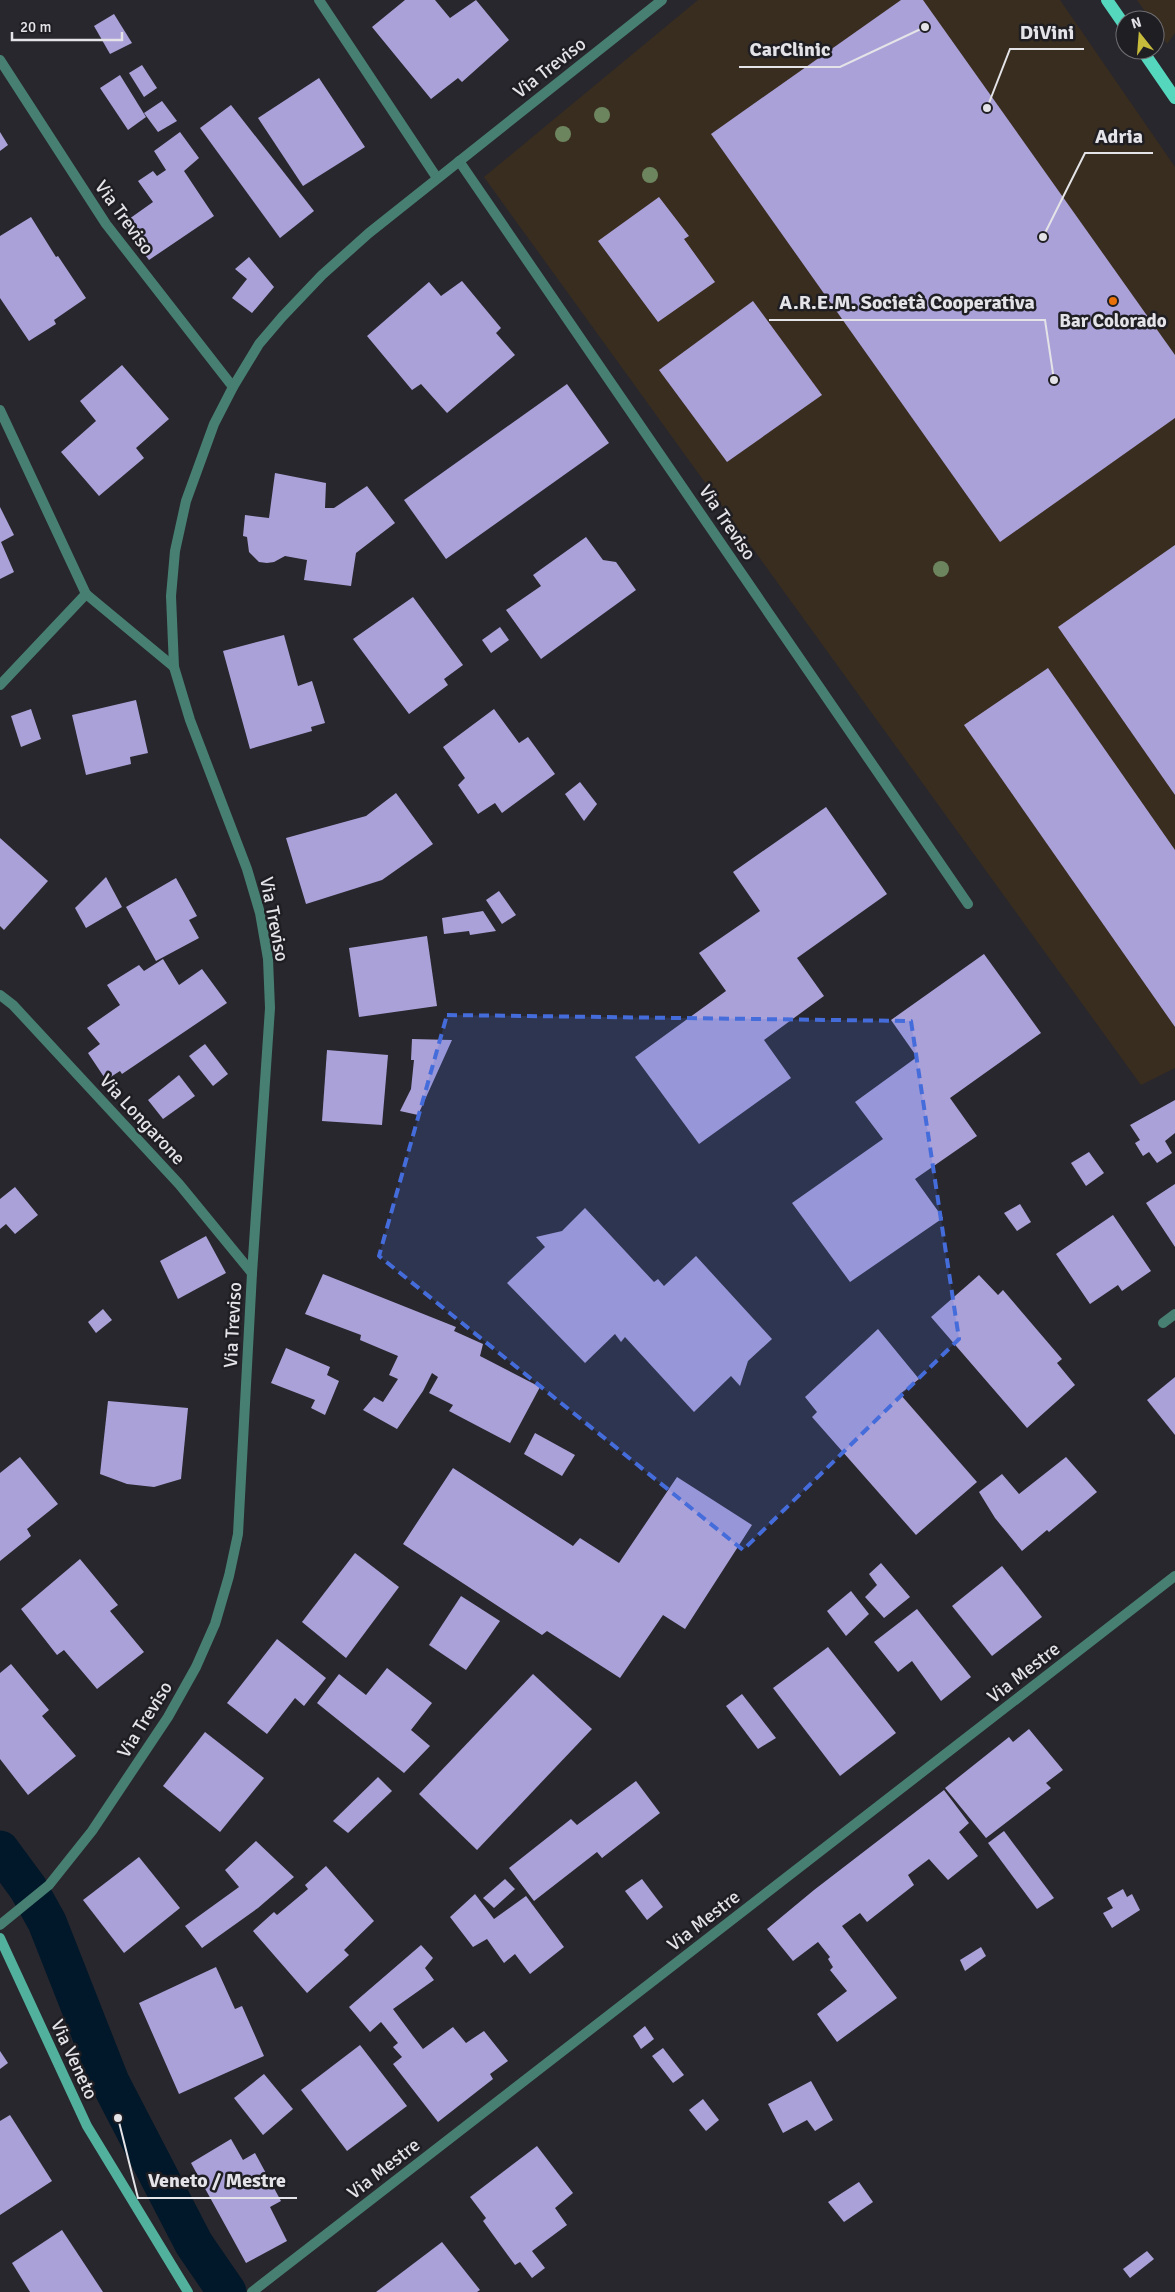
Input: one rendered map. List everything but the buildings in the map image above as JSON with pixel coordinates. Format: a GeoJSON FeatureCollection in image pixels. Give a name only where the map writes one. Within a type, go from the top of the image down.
{"type":"FeatureCollection","features":[{"type":"Feature","properties":{"kind":"main road"},"geometry":{"type":"LineString","coordinates":[[1107,0],[1115,12]]}},
{"type":"Feature","properties":{"kind":"main road"},"geometry":{"type":"LineString","coordinates":[[1149,60],[1175,98]]}},
{"type":"Feature","properties":{"kind":"street"},"geometry":{"type":"LineString","coordinates":[[319,0],[437,178]]}},
{"type":"Feature","properties":{"kind":"street","name":"Via Treviso"},"geometry":{"type":"LineString","coordinates":[[0,1925],[49,1885],[92,1831],[168,1717],[196,1667],[215,1624],[229,1576],[238,1534],[252,1273],[270,1008],[268,959],[260,913],[247,869],[190,720],[174,667],[171,596],[175,551],[186,501],[214,424],[233,387],[259,344],[322,275],[459,160],[662,0]]}},
{"type":"Feature","properties":{"kind":"street","name":"Via Treviso"},"geometry":{"type":"LineString","coordinates":[[0,60],[106,224],[233,387]]}},
{"type":"Feature","properties":{"kind":"street","name":"Via Treviso"},"geometry":{"type":"LineString","coordinates":[[459,160],[968,904]]}},
{"type":"Feature","properties":{"kind":"street"},"geometry":{"type":"LineString","coordinates":[[0,410],[86,594],[174,667]]}},
{"type":"Feature","properties":{"kind":"street"},"geometry":{"type":"LineString","coordinates":[[0,685],[86,594]]}},
{"type":"Feature","properties":{"kind":"street","name":"Via Longarone"},"geometry":{"type":"LineString","coordinates":[[0,994],[13,1005],[179,1184],[252,1273]]}},
{"type":"Feature","properties":{"kind":"street"},"geometry":{"type":"LineString","coordinates":[[1163,1323],[1175,1314]]}},
{"type":"Feature","properties":{"kind":"street","name":"Via Mestre"},"geometry":{"type":"LineString","coordinates":[[253,2291],[1175,1576]]}},
{"type":"Feature","properties":{"kind":"street","name":"Via Veneto"},"geometry":{"type":"LineString","coordinates":[[0,1938],[87,2126],[188,2292]]}},
{"type":"Feature","properties":{"kind":"highlighted area"},"geometry":{"type":"Polygon","coordinates":[[[447,1015],[911,1021],[959,1339],[743,1550],[379,1256],[447,1015]]]}},
{"type":"Feature","properties":{"kind":"shaded area"},"geometry":{"type":"Polygon","coordinates":[[[698,0],[1060,0],[1175,167],[1175,1068],[1141,1085],[484,177],[698,0]]]}},
{"type":"Feature","properties":{"kind":"shaded area"},"geometry":{"type":"Polygon","coordinates":[[[1137,0],[1175,0],[1175,33],[1167,44],[1165,41],[1165,10],[1144,10],[1137,0]]]}},
{"type":"Feature","properties":{"kind":"waterway"},"geometry":{"type":"LineString","coordinates":[[0,1850],[28,1888],[47,1922],[110,2082],[194,2244],[227,2292]]}},
{"type":"Feature","properties":{"kind":"place","name":"CarClinic"},"geometry":{"type":"Point","coordinates":[925,27]}},
{"type":"Feature","properties":{"kind":"place","name":"DiVini"},"geometry":{"type":"Point","coordinates":[987,108]}},
{"type":"Feature","properties":{"kind":"place","name":"Adria"},"geometry":{"type":"Point","coordinates":[1043,237]}},
{"type":"Feature","properties":{"kind":"place","name":"Bar Colorado"},"geometry":{"type":"Point","coordinates":[1113,301]}},
{"type":"Feature","properties":{"kind":"place","name":"A.R.E.M. Società Cooperativa"},"geometry":{"type":"Point","coordinates":[1054,380]}},
{"type":"Feature","properties":{"kind":"place","name":"Veneto / Mestre"},"geometry":{"type":"Point","coordinates":[118,2118]}}]}
